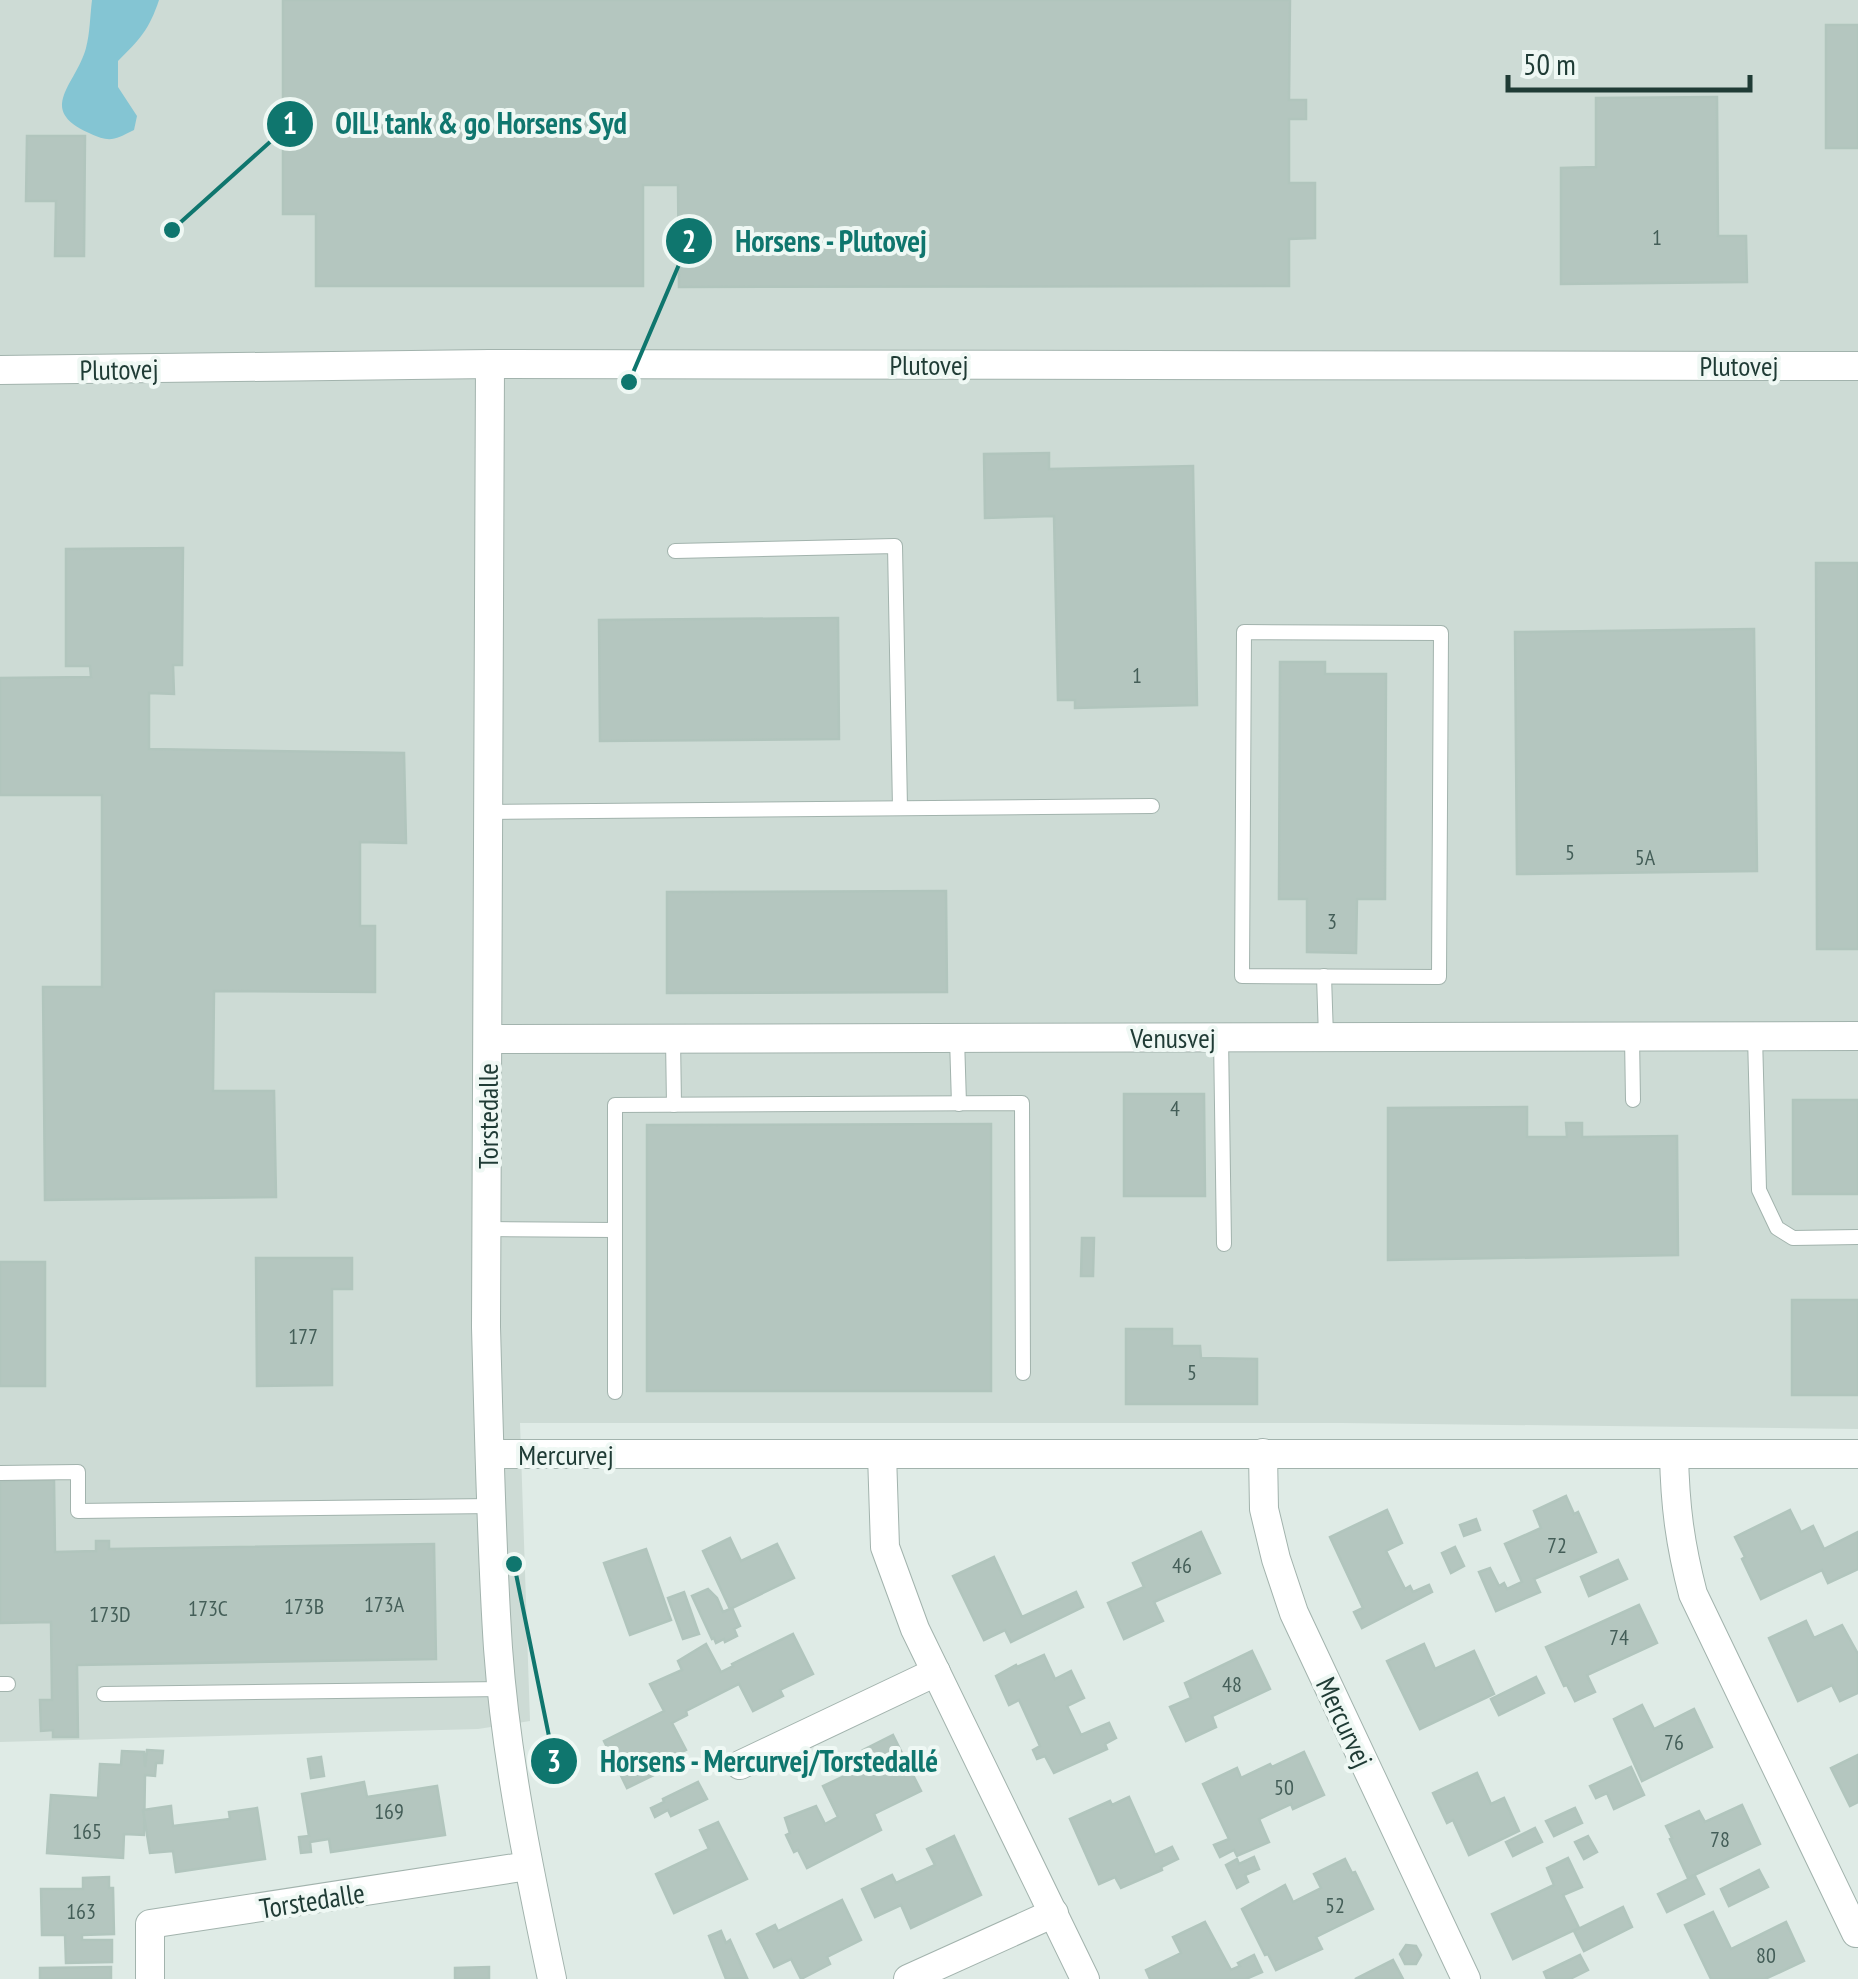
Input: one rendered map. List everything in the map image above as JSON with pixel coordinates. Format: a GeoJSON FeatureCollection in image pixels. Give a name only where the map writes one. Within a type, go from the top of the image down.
{"type":"FeatureCollection","features":[{"type":"Feature","properties":{"kind":"street","name":"Plutovej"},"geometry":{"type":"LineString","coordinates":[[0,370],[490,364],[1858,366]]}},
{"type":"Feature","properties":{"kind":"street","name":"Torstedalle"},"geometry":{"type":"LineString","coordinates":[[490,364],[486,1229],[490,1454],[502,1689],[528,1866],[552,1979]]}},
{"type":"Feature","properties":{"kind":"street","name":"Venusvej"},"geometry":{"type":"LineString","coordinates":[[488,1039],[1858,1036]]}},
{"type":"Feature","properties":{"kind":"street","name":"Mercurvej"},"geometry":{"type":"LineString","coordinates":[[490,1454],[1858,1454]]}},
{"type":"Feature","properties":{"kind":"street"},"geometry":{"type":"LineString","coordinates":[[882,1454],[885,1547],[915,1629],[1085,1979]]}},
{"type":"Feature","properties":{"kind":"street","name":"Mercurvej"},"geometry":{"type":"LineString","coordinates":[[1263,1454],[1264,1509],[1294,1613],[1466,1979]]}},
{"type":"Feature","properties":{"kind":"street"},"geometry":{"type":"LineString","coordinates":[[1674,1454],[1675,1502],[1692,1594],[1856,1933]]}},
{"type":"Feature","properties":{"kind":"street"},"geometry":{"type":"LineString","coordinates":[[740,1765],[936,1672]]}},
{"type":"Feature","properties":{"kind":"street","name":"Torstedalle"},"geometry":{"type":"LineString","coordinates":[[150,1979],[150,1924],[528,1866]]}},
{"type":"Feature","properties":{"kind":"street"},"geometry":{"type":"LineString","coordinates":[[908,1979],[1054,1914]]}},
{"type":"Feature","properties":{"kind":"lane"},"geometry":{"type":"LineString","coordinates":[[675,550],[895,546],[900,808]]}},
{"type":"Feature","properties":{"kind":"lane"},"geometry":{"type":"LineString","coordinates":[[1244,632],[1441,633],[1439,977],[1324,976],[1242,976],[1244,632]]}},
{"type":"Feature","properties":{"kind":"lane"},"geometry":{"type":"LineString","coordinates":[[488,812],[1152,806]]}},
{"type":"Feature","properties":{"kind":"lane"},"geometry":{"type":"LineString","coordinates":[[1324,976],[1326,1038]]}},
{"type":"Feature","properties":{"kind":"lane"},"geometry":{"type":"LineString","coordinates":[[1755,1036],[1759,1190],[1777,1228],[1793,1238],[1858,1237]]}},
{"type":"Feature","properties":{"kind":"lane"},"geometry":{"type":"LineString","coordinates":[[1221,1037],[1224,1244]]}},
{"type":"Feature","properties":{"kind":"lane"},"geometry":{"type":"LineString","coordinates":[[1632,1037],[1633,1100]]}},
{"type":"Feature","properties":{"kind":"lane"},"geometry":{"type":"LineString","coordinates":[[957,1038],[958,1104]]}},
{"type":"Feature","properties":{"kind":"lane"},"geometry":{"type":"LineString","coordinates":[[673,1039],[674,1105]]}},
{"type":"Feature","properties":{"kind":"lane"},"geometry":{"type":"LineString","coordinates":[[616,1392],[615,1105],[1022,1103],[1023,1372]]}},
{"type":"Feature","properties":{"kind":"lane"},"geometry":{"type":"LineString","coordinates":[[486,1229],[615,1230]]}},
{"type":"Feature","properties":{"kind":"lane"},"geometry":{"type":"LineString","coordinates":[[0,1472],[78,1472],[78,1511],[492,1506]]}},
{"type":"Feature","properties":{"kind":"lane"},"geometry":{"type":"LineString","coordinates":[[104,1694],[502,1689]]}},
{"type":"Feature","properties":{"kind":"shaded area"},"geometry":{"type":"Polygon","coordinates":[[[0,0],[1858,0],[1858,1429],[1342,1423],[520,1423],[530,1721],[478,1729],[0,1742],[0,0]]]}},
{"type":"Feature","properties":{"kind":"water"},"geometry":{"type":"Polygon","coordinates":[[[92,0],[159,0],[143,34],[118,61],[118,87],[137,116],[134,130],[112,139],[73,124],[62,105],[86,48],[92,0]]]}},
{"type":"Feature","properties":{"kind":"building"},"geometry":{"type":"Polygon","coordinates":[[[283,0],[1290,0],[1289,100],[1306,100],[1306,119],[1289,119],[1289,183],[1315,183],[1315,238],[1289,239],[1289,286],[679,287],[678,185],[643,185],[643,286],[316,286],[316,214],[283,214],[283,0]]]}},
{"type":"Feature","properties":{"kind":"building"},"geometry":{"type":"Polygon","coordinates":[[[1826,25],[1858,25],[1858,148],[1826,148],[1826,25]]]}},
{"type":"Feature","properties":{"kind":"building"},"geometry":{"type":"Polygon","coordinates":[[[1717,97],[1718,236],[1746,236],[1747,282],[1561,284],[1561,168],[1596,167],[1596,98],[1717,97]]]}},
{"type":"Feature","properties":{"kind":"building"},"geometry":{"type":"Polygon","coordinates":[[[27,136],[85,136],[84,256],[55,256],[56,201],[26,201],[27,136]]]}},
{"type":"Feature","properties":{"kind":"building"},"geometry":{"type":"Polygon","coordinates":[[[1049,453],[1049,469],[1193,466],[1197,705],[1075,708],[1075,700],[1058,700],[1054,516],[985,518],[984,454],[1049,453]]]}},
{"type":"Feature","properties":{"kind":"building"},"geometry":{"type":"Polygon","coordinates":[[[183,548],[182,665],[173,665],[174,694],[149,693],[149,749],[404,753],[406,843],[360,842],[360,926],[375,926],[375,992],[214,991],[213,1091],[274,1091],[276,1197],[45,1200],[43,987],[102,987],[102,795],[0,795],[0,678],[91,677],[90,666],[66,666],[66,549],[183,548]]]}},
{"type":"Feature","properties":{"kind":"building"},"geometry":{"type":"Polygon","coordinates":[[[1816,563],[1858,563],[1858,949],[1817,949],[1816,563]]]}},
{"type":"Feature","properties":{"kind":"building"},"geometry":{"type":"Polygon","coordinates":[[[838,618],[839,739],[600,741],[599,620],[838,618]]]}},
{"type":"Feature","properties":{"kind":"building"},"geometry":{"type":"Polygon","coordinates":[[[1754,629],[1757,871],[1517,874],[1515,632],[1754,629]]]}},
{"type":"Feature","properties":{"kind":"building"},"geometry":{"type":"Polygon","coordinates":[[[1280,662],[1325,662],[1325,674],[1386,674],[1385,899],[1357,899],[1356,953],[1307,952],[1307,899],[1279,899],[1280,662]]]}},
{"type":"Feature","properties":{"kind":"building"},"geometry":{"type":"Polygon","coordinates":[[[946,891],[947,992],[667,993],[667,892],[946,891]]]}},
{"type":"Feature","properties":{"kind":"building"},"geometry":{"type":"Polygon","coordinates":[[[1124,1094],[1204,1094],[1205,1196],[1124,1196],[1124,1094]]]}},
{"type":"Feature","properties":{"kind":"building"},"geometry":{"type":"Polygon","coordinates":[[[1793,1100],[1858,1100],[1858,1194],[1793,1194],[1793,1100]]]}},
{"type":"Feature","properties":{"kind":"building"},"geometry":{"type":"Polygon","coordinates":[[[1527,1107],[1527,1137],[1567,1137],[1566,1123],[1582,1123],[1582,1137],[1677,1136],[1678,1255],[1388,1260],[1388,1108],[1527,1107]]]}},
{"type":"Feature","properties":{"kind":"building"},"geometry":{"type":"Polygon","coordinates":[[[991,1124],[991,1391],[647,1391],[647,1125],[991,1124]]]}},
{"type":"Feature","properties":{"kind":"building"},"geometry":{"type":"Polygon","coordinates":[[[1082,1238],[1094,1238],[1093,1276],[1081,1276],[1082,1238]]]}},
{"type":"Feature","properties":{"kind":"building"},"geometry":{"type":"Polygon","coordinates":[[[256,1258],[352,1258],[352,1289],[332,1289],[332,1385],[257,1386],[256,1258]]]}},
{"type":"Feature","properties":{"kind":"building"},"geometry":{"type":"Polygon","coordinates":[[[0,1262],[45,1262],[45,1386],[0,1386],[0,1262]]]}},
{"type":"Feature","properties":{"kind":"building"},"geometry":{"type":"Polygon","coordinates":[[[1792,1300],[1858,1300],[1858,1395],[1792,1395],[1792,1300]]]}},
{"type":"Feature","properties":{"kind":"building"},"geometry":{"type":"Polygon","coordinates":[[[1126,1329],[1172,1329],[1172,1346],[1200,1346],[1201,1358],[1257,1359],[1257,1404],[1126,1404],[1126,1329]]]}},
{"type":"Feature","properties":{"kind":"building"},"geometry":{"type":"Polygon","coordinates":[[[54,1480],[55,1552],[96,1551],[96,1541],[109,1541],[109,1549],[434,1544],[436,1659],[77,1665],[78,1737],[53,1737],[53,1730],[41,1731],[40,1700],[52,1700],[51,1622],[0,1623],[0,1481],[54,1480]]]}},
{"type":"Feature","properties":{"kind":"building"},"geometry":{"type":"Polygon","coordinates":[[[1566,1496],[1574,1514],[1578,1512],[1596,1552],[1534,1579],[1540,1592],[1496,1611],[1479,1572],[1490,1568],[1499,1586],[1504,1583],[1507,1589],[1522,1582],[1505,1544],[1541,1528],[1534,1511],[1566,1496]]]}},
{"type":"Feature","properties":{"kind":"building"},"geometry":{"type":"Polygon","coordinates":[[[1387,1510],[1402,1543],[1386,1551],[1405,1589],[1410,1586],[1413,1592],[1429,1585],[1432,1592],[1362,1628],[1354,1612],[1363,1608],[1330,1537],[1387,1510]]]}},
{"type":"Feature","properties":{"kind":"building"},"geometry":{"type":"Polygon","coordinates":[[[1790,1510],[1801,1532],[1813,1526],[1824,1549],[1858,1532],[1858,1569],[1828,1583],[1822,1570],[1761,1599],[1735,1537],[1790,1510]]]}},
{"type":"Feature","properties":{"kind":"building"},"geometry":{"type":"Polygon","coordinates":[[[1476,1519],[1480,1530],[1464,1536],[1460,1525],[1476,1519]]]}},
{"type":"Feature","properties":{"kind":"building"},"geometry":{"type":"Polygon","coordinates":[[[1201,1532],[1220,1573],[1154,1602],[1163,1621],[1124,1639],[1108,1603],[1144,1587],[1133,1563],[1201,1532]]]}},
{"type":"Feature","properties":{"kind":"building"},"geometry":{"type":"Polygon","coordinates":[[[730,1538],[741,1561],[777,1544],[794,1578],[732,1608],[740,1626],[734,1629],[737,1636],[716,1643],[692,1596],[708,1589],[723,1612],[730,1609],[703,1551],[730,1538]]]}},
{"type":"Feature","properties":{"kind":"building"},"geometry":{"type":"Polygon","coordinates":[[[1455,1547],[1464,1566],[1451,1573],[1442,1553],[1455,1547]]]}},
{"type":"Feature","properties":{"kind":"building"},"geometry":{"type":"Polygon","coordinates":[[[646,1549],[671,1620],[630,1635],[604,1563],[646,1549]]]}},
{"type":"Feature","properties":{"kind":"building"},"geometry":{"type":"Polygon","coordinates":[[[994,1557],[1022,1617],[1076,1592],[1083,1607],[1011,1642],[1005,1630],[984,1640],[953,1576],[994,1557]]]}},
{"type":"Feature","properties":{"kind":"building"},"geometry":{"type":"Polygon","coordinates":[[[1618,1560],[1627,1579],[1589,1596],[1581,1577],[1618,1560]]]}},
{"type":"Feature","properties":{"kind":"building"},"geometry":{"type":"Polygon","coordinates":[[[684,1592],[699,1634],[683,1639],[668,1598],[684,1592]]]}},
{"type":"Feature","properties":{"kind":"building"},"geometry":{"type":"Polygon","coordinates":[[[1639,1605],[1657,1643],[1587,1675],[1595,1692],[1575,1701],[1546,1647],[1639,1605]]]}},
{"type":"Feature","properties":{"kind":"building"},"geometry":{"type":"Polygon","coordinates":[[[1806,1621],[1814,1638],[1842,1625],[1858,1654],[1858,1693],[1840,1701],[1832,1685],[1798,1701],[1769,1638],[1806,1621]]]}},
{"type":"Feature","properties":{"kind":"building"},"geometry":{"type":"Polygon","coordinates":[[[793,1634],[813,1674],[780,1690],[783,1696],[753,1711],[739,1684],[686,1711],[687,1715],[672,1723],[686,1750],[652,1767],[656,1774],[627,1788],[604,1741],[664,1711],[650,1684],[682,1670],[678,1661],[706,1644],[721,1672],[793,1634]]]}},
{"type":"Feature","properties":{"kind":"building"},"geometry":{"type":"Polygon","coordinates":[[[1424,1644],[1435,1669],[1474,1651],[1494,1694],[1420,1729],[1387,1661],[1424,1644]]]}},
{"type":"Feature","properties":{"kind":"building"},"geometry":{"type":"Polygon","coordinates":[[[1252,1651],[1270,1689],[1212,1716],[1216,1727],[1186,1741],[1170,1707],[1191,1698],[1185,1683],[1252,1651]]]}},
{"type":"Feature","properties":{"kind":"building"},"geometry":{"type":"Polygon","coordinates":[[[1044,1655],[1055,1679],[1071,1671],[1084,1698],[1067,1706],[1081,1735],[1109,1723],[1116,1738],[1105,1744],[1107,1749],[1054,1773],[1045,1756],[1037,1759],[1033,1750],[1040,1746],[1019,1700],[1009,1705],[996,1676],[1044,1655]]]}},
{"type":"Feature","properties":{"kind":"building"},"geometry":{"type":"Polygon","coordinates":[[[1536,1677],[1544,1693],[1499,1715],[1491,1699],[1536,1677]]]}},
{"type":"Feature","properties":{"kind":"building"},"geometry":{"type":"Polygon","coordinates":[[[1642,1705],[1654,1729],[1694,1709],[1712,1747],[1642,1781],[1614,1719],[1642,1705]]]}},
{"type":"Feature","properties":{"kind":"building"},"geometry":{"type":"Polygon","coordinates":[[[893,1735],[921,1791],[874,1814],[881,1830],[807,1868],[786,1835],[790,1833],[785,1818],[816,1806],[825,1824],[838,1817],[823,1786],[870,1764],[863,1750],[893,1735]]]}},
{"type":"Feature","properties":{"kind":"building"},"geometry":{"type":"Polygon","coordinates":[[[147,1750],[163,1751],[162,1763],[156,1763],[155,1776],[145,1775],[144,1835],[124,1834],[123,1858],[47,1853],[51,1795],[98,1798],[100,1764],[121,1765],[122,1751],[144,1752],[145,1767],[147,1750]]]}},
{"type":"Feature","properties":{"kind":"building"},"geometry":{"type":"Polygon","coordinates":[[[1304,1752],[1324,1795],[1259,1819],[1269,1842],[1237,1856],[1234,1850],[1220,1857],[1214,1845],[1229,1839],[1203,1784],[1237,1768],[1241,1778],[1304,1752]]]}},
{"type":"Feature","properties":{"kind":"building"},"geometry":{"type":"Polygon","coordinates":[[[1858,1755],[1858,1802],[1850,1806],[1831,1768],[1858,1755]]]}},
{"type":"Feature","properties":{"kind":"building"},"geometry":{"type":"Polygon","coordinates":[[[321,1757],[324,1776],[311,1778],[308,1759],[321,1757]]]}},
{"type":"Feature","properties":{"kind":"building"},"geometry":{"type":"Polygon","coordinates":[[[1631,1767],[1644,1795],[1614,1809],[1607,1793],[1596,1798],[1590,1786],[1631,1767]]]}},
{"type":"Feature","properties":{"kind":"building"},"geometry":{"type":"Polygon","coordinates":[[[1477,1773],[1491,1804],[1504,1798],[1519,1831],[1469,1855],[1453,1820],[1447,1823],[1433,1793],[1477,1773]]]}},
{"type":"Feature","properties":{"kind":"building"},"geometry":{"type":"Polygon","coordinates":[[[364,1782],[367,1797],[437,1786],[445,1835],[331,1852],[329,1839],[310,1842],[311,1852],[301,1853],[299,1837],[309,1836],[302,1794],[364,1782]]]}},
{"type":"Feature","properties":{"kind":"building"},"geometry":{"type":"Polygon","coordinates":[[[698,1782],[707,1799],[671,1816],[668,1810],[655,1817],[651,1808],[698,1782]]]}},
{"type":"Feature","properties":{"kind":"building"},"geometry":{"type":"Polygon","coordinates":[[[1129,1797],[1155,1855],[1172,1847],[1178,1859],[1121,1888],[1115,1877],[1099,1884],[1070,1819],[1129,1797]]]}},
{"type":"Feature","properties":{"kind":"building"},"geometry":{"type":"Polygon","coordinates":[[[1742,1805],[1760,1844],[1688,1878],[1666,1826],[1699,1811],[1705,1822],[1742,1805]]]}},
{"type":"Feature","properties":{"kind":"building"},"geometry":{"type":"Polygon","coordinates":[[[171,1806],[173,1826],[230,1819],[229,1812],[257,1808],[265,1859],[176,1872],[173,1851],[150,1853],[143,1810],[171,1806]]]}},
{"type":"Feature","properties":{"kind":"building"},"geometry":{"type":"Polygon","coordinates":[[[1575,1808],[1582,1823],[1554,1836],[1546,1821],[1575,1808]]]}},
{"type":"Feature","properties":{"kind":"building"},"geometry":{"type":"Polygon","coordinates":[[[718,1822],[747,1879],[674,1913],[656,1874],[709,1849],[700,1830],[718,1822]]]}},
{"type":"Feature","properties":{"kind":"building"},"geometry":{"type":"Polygon","coordinates":[[[1535,1828],[1542,1842],[1513,1856],[1506,1842],[1535,1828]]]}},
{"type":"Feature","properties":{"kind":"building"},"geometry":{"type":"Polygon","coordinates":[[[954,1836],[981,1895],[911,1928],[901,1905],[875,1917],[862,1889],[892,1875],[896,1883],[935,1865],[927,1849],[954,1836]]]}},
{"type":"Feature","properties":{"kind":"building"},"geometry":{"type":"Polygon","coordinates":[[[1588,1836],[1597,1852],[1584,1859],[1575,1842],[1588,1836]]]}},
{"type":"Feature","properties":{"kind":"building"},"geometry":{"type":"Polygon","coordinates":[[[1254,1857],[1259,1869],[1245,1875],[1248,1882],[1237,1888],[1226,1865],[1254,1857]]]}},
{"type":"Feature","properties":{"kind":"building"},"geometry":{"type":"Polygon","coordinates":[[[1568,1858],[1582,1887],[1563,1895],[1579,1928],[1513,1959],[1492,1914],[1554,1885],[1547,1868],[1568,1858]]]}},
{"type":"Feature","properties":{"kind":"building"},"geometry":{"type":"Polygon","coordinates":[[[1345,1859],[1373,1909],[1316,1937],[1322,1949],[1276,1970],[1242,1909],[1285,1885],[1293,1902],[1321,1888],[1314,1874],[1345,1859]]]}},
{"type":"Feature","properties":{"kind":"building"},"geometry":{"type":"Polygon","coordinates":[[[1759,1870],[1768,1887],[1729,1906],[1721,1889],[1759,1870]]]}},
{"type":"Feature","properties":{"kind":"building"},"geometry":{"type":"Polygon","coordinates":[[[1695,1876],[1704,1894],[1667,1912],[1658,1894],[1695,1876]]]}},
{"type":"Feature","properties":{"kind":"building"},"geometry":{"type":"Polygon","coordinates":[[[109,1877],[109,1888],[113,1888],[114,1934],[82,1935],[82,1940],[112,1940],[112,1962],[66,1963],[65,1935],[42,1935],[41,1889],[83,1889],[83,1878],[109,1877]]]}},
{"type":"Feature","properties":{"kind":"building"},"geometry":{"type":"Polygon","coordinates":[[[842,1900],[861,1940],[827,1957],[830,1964],[801,1979],[791,1959],[774,1967],[757,1934],[775,1925],[778,1931],[842,1900]]]}},
{"type":"Feature","properties":{"kind":"building"},"geometry":{"type":"Polygon","coordinates":[[[1623,1907],[1632,1927],[1584,1951],[1574,1931],[1623,1907]]]}},
{"type":"Feature","properties":{"kind":"building"},"geometry":{"type":"Polygon","coordinates":[[[1713,1912],[1731,1949],[1786,1922],[1804,1961],[1765,1979],[1711,1979],[1685,1925],[1713,1912]]]}},
{"type":"Feature","properties":{"kind":"building"},"geometry":{"type":"Polygon","coordinates":[[[1205,1922],[1231,1970],[1254,1955],[1262,1972],[1246,1979],[1150,1979],[1146,1970],[1181,1953],[1173,1937],[1205,1922]]]}},
{"type":"Feature","properties":{"kind":"building"},"geometry":{"type":"Polygon","coordinates":[[[721,1931],[726,1943],[730,1940],[747,1978],[726,1979],[709,1936],[721,1931]]]}},
{"type":"Feature","properties":{"kind":"building"},"geometry":{"type":"Polygon","coordinates":[[[1406,1945],[1416,1946],[1421,1955],[1416,1964],[1405,1964],[1400,1954],[1406,1945]]]}},
{"type":"Feature","properties":{"kind":"building"},"geometry":{"type":"Polygon","coordinates":[[[1580,1955],[1588,1970],[1570,1979],[1547,1979],[1544,1972],[1580,1955]]]}},
{"type":"Feature","properties":{"kind":"building"},"geometry":{"type":"Polygon","coordinates":[[[1393,1960],[1403,1979],[1355,1979],[1393,1960]]]}},
{"type":"Feature","properties":{"kind":"building"},"geometry":{"type":"Polygon","coordinates":[[[111,1967],[111,1979],[40,1979],[40,1968],[111,1967]]]}},
{"type":"Feature","properties":{"kind":"building"},"geometry":{"type":"Polygon","coordinates":[[[489,1967],[489,1979],[455,1979],[455,1968],[489,1967]]]}},
{"type":"Feature","properties":{"kind":"place","name":"OIL! tank & go Horsens Syd"},"geometry":{"type":"Point","coordinates":[172,230]}},
{"type":"Feature","properties":{"kind":"place","name":"Horsens - Plutovej"},"geometry":{"type":"Point","coordinates":[629,382]}},
{"type":"Feature","properties":{"kind":"place","name":"Horsens - Mercurvej/Torstedallé"},"geometry":{"type":"Point","coordinates":[514,1564]}}]}
